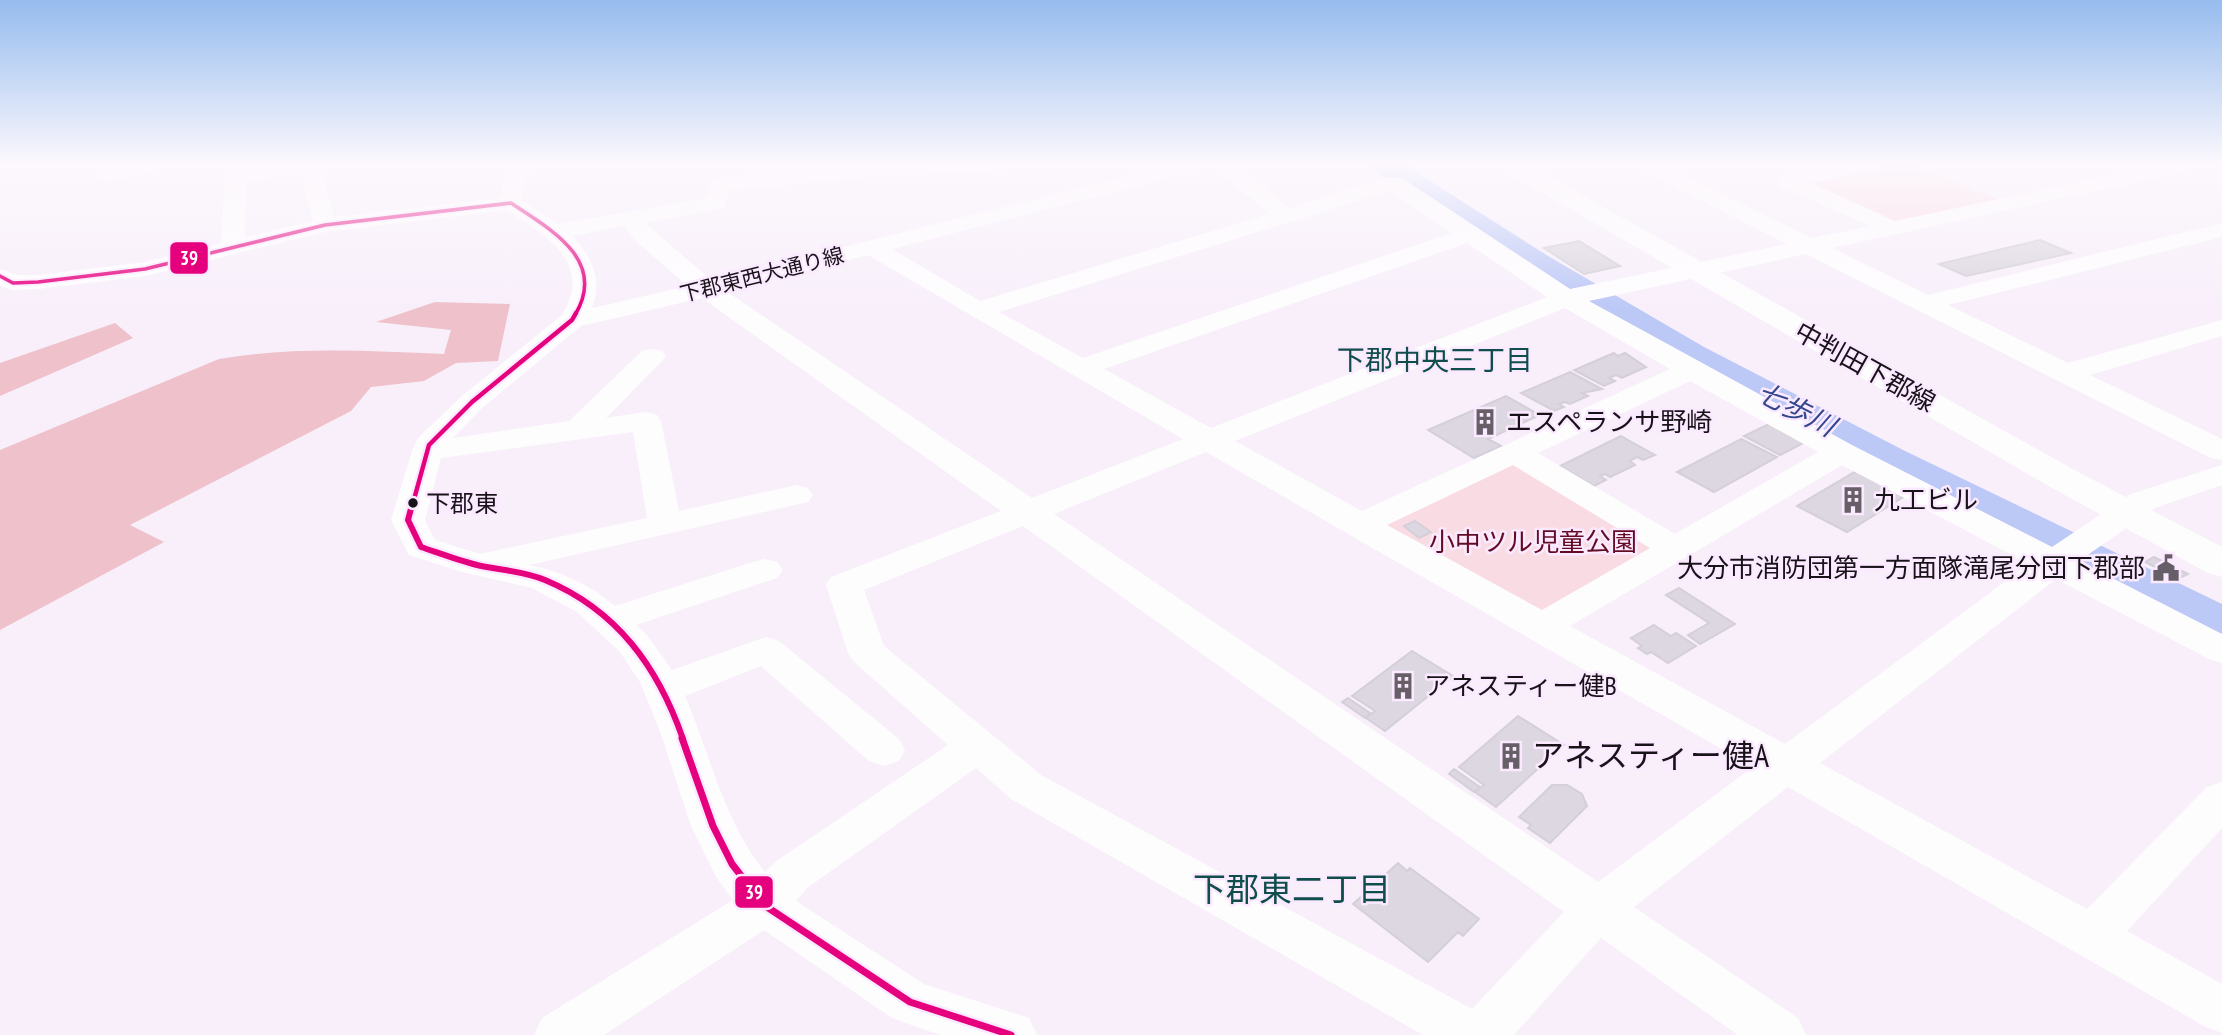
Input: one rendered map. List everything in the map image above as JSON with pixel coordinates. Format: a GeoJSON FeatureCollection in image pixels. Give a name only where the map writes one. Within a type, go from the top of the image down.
{"type":"FeatureCollection","features":[{"type":"Feature","properties":{"kind":"main road","name":"中判田下郡線"},"geometry":{"type":"LineString","coordinates":[[1603,213],[2134,507],[2222,564]]}},
{"type":"Feature","properties":{"kind":"main road","name":"中判田下郡線"},"geometry":{"type":"LineString","coordinates":[[1616,213],[1706,268]]}},
{"type":"Feature","properties":{"kind":"main road","name":"中判田下郡線"},"geometry":{"type":"LineString","coordinates":[[2134,507],[2222,542]]}},
{"type":"Feature","properties":{"kind":"street"},"geometry":{"type":"LineString","coordinates":[[233,247],[234,213]]}},
{"type":"Feature","properties":{"kind":"street"},"geometry":{"type":"LineString","coordinates":[[322,213],[325,225]]}},
{"type":"Feature","properties":{"kind":"street"},"geometry":{"type":"LineString","coordinates":[[0,276],[13,283],[87,277],[155,267],[325,225],[424,213]]}},
{"type":"Feature","properties":{"kind":"street"},"geometry":{"type":"LineString","coordinates":[[527,213],[555,232],[581,262],[585,284],[581,305],[572,320],[472,402],[429,445],[408,520],[421,547],[480,565],[543,579],[590,604],[633,643],[662,689],[681,734],[713,826],[732,864],[764,905],[911,1002],[1011,1035]]}},
{"type":"Feature","properties":{"kind":"street"},"geometry":{"type":"LineString","coordinates":[[555,232],[661,213]]}},
{"type":"Feature","properties":{"kind":"street","name":"下郡東西大通り線"},"geometry":{"type":"LineString","coordinates":[[572,320],[706,289],[1003,213]]}},
{"type":"Feature","properties":{"kind":"street"},"geometry":{"type":"LineString","coordinates":[[977,310],[1291,213]]}},
{"type":"Feature","properties":{"kind":"street"},"geometry":{"type":"LineString","coordinates":[[1437,213],[1568,297],[1691,370],[1841,452],[2066,555],[2222,650]]}},
{"type":"Feature","properties":{"kind":"street"},"geometry":{"type":"LineString","coordinates":[[1745,213],[2222,451]]}},
{"type":"Feature","properties":{"kind":"street"},"geometry":{"type":"LineString","coordinates":[[1860,213],[1893,228]]}},
{"type":"Feature","properties":{"kind":"street"},"geometry":{"type":"LineString","coordinates":[[1471,1035],[1026,787],[867,653],[844,585],[1568,297],[1961,213]]}},
{"type":"Feature","properties":{"kind":"street"},"geometry":{"type":"LineString","coordinates":[[630,219],[646,238],[706,289],[1780,1035]]}},
{"type":"Feature","properties":{"kind":"street"},"geometry":{"type":"LineString","coordinates":[[1925,303],[2222,230]]}},
{"type":"Feature","properties":{"kind":"street"},"geometry":{"type":"LineString","coordinates":[[1081,368],[1467,234]]}},
{"type":"Feature","properties":{"kind":"street"},"geometry":{"type":"LineString","coordinates":[[871,247],[977,310],[2222,1010]]}},
{"type":"Feature","properties":{"kind":"street"},"geometry":{"type":"LineString","coordinates":[[2065,373],[2222,328]]}},
{"type":"Feature","properties":{"kind":"street"},"geometry":{"type":"LineString","coordinates":[[578,429],[652,357]]}},
{"type":"Feature","properties":{"kind":"street"},"geometry":{"type":"LineString","coordinates":[[1360,525],[1691,370]]}},
{"type":"Feature","properties":{"kind":"street"},"geometry":{"type":"LineString","coordinates":[[427,451],[578,429],[646,424],[665,524]]}},
{"type":"Feature","properties":{"kind":"street"},"geometry":{"type":"LineString","coordinates":[[1540,626],[1841,452]]}},
{"type":"Feature","properties":{"kind":"street"},"geometry":{"type":"LineString","coordinates":[[1515,453],[1675,548]]}},
{"type":"Feature","properties":{"kind":"street"},"geometry":{"type":"LineString","coordinates":[[1481,1035],[1598,908],[1786,765],[2134,507],[2222,475]]}},
{"type":"Feature","properties":{"kind":"street"},"geometry":{"type":"LineString","coordinates":[[480,565],[797,495]]}},
{"type":"Feature","properties":{"kind":"street"},"geometry":{"type":"LineString","coordinates":[[609,621],[765,570]]}},
{"type":"Feature","properties":{"kind":"street"},"geometry":{"type":"LineString","coordinates":[[662,689],[766,650],[884,750]]}},
{"type":"Feature","properties":{"kind":"street"},"geometry":{"type":"LineString","coordinates":[[560,1035],[764,905],[791,875],[977,746]]}},
{"type":"Feature","properties":{"kind":"street"},"geometry":{"type":"LineString","coordinates":[[2091,937],[2222,799]]}},
{"type":"Feature","properties":{"kind":"green space"},"geometry":{"type":"Polygon","coordinates":[[[1873,213],[1939,213],[1894,223],[1873,213]]]}},
{"type":"Feature","properties":{"kind":"green space","name":"小中ツル児童公園"},"geometry":{"type":"Polygon","coordinates":[[[1512,462],[1658,547],[1544,612],[1382,523],[1512,462]]]}},
{"type":"Feature","properties":{"kind":"shaded area"},"geometry":{"type":"Polygon","coordinates":[[[435,302],[510,304],[498,361],[456,363],[424,381],[371,387],[351,411],[130,525],[164,542],[0,630],[0,450],[219,359],[303,351],[444,354],[451,330],[376,322],[435,302]]]}},
{"type":"Feature","properties":{"kind":"shaded area"},"geometry":{"type":"Polygon","coordinates":[[[115,323],[133,338],[0,396],[0,363],[115,323]]]}},
{"type":"Feature","properties":{"kind":"building"},"geometry":{"type":"Polygon","coordinates":[[[2040,240],[2071,253],[1966,276],[1939,264],[2040,240]]]}},
{"type":"Feature","properties":{"kind":"building"},"geometry":{"type":"Polygon","coordinates":[[[1579,241],[1620,266],[1584,274],[1544,248],[1579,241]]]}},
{"type":"Feature","properties":{"kind":"building"},"geometry":{"type":"Polygon","coordinates":[[[1614,353],[1618,356],[1625,353],[1646,367],[1622,378],[1616,375],[1609,378],[1615,381],[1604,386],[1574,370],[1614,353]]]}},
{"type":"Feature","properties":{"kind":"building"},"geometry":{"type":"Polygon","coordinates":[[[1570,372],[1602,389],[1582,393],[1588,396],[1570,404],[1559,404],[1564,407],[1554,411],[1521,393],[1570,372]]]}},
{"type":"Feature","properties":{"kind":"building","name":"エスペランサ野崎"},"geometry":{"type":"Polygon","coordinates":[[[1506,396],[1540,415],[1488,439],[1501,446],[1474,458],[1428,430],[1506,396]]]}},
{"type":"Feature","properties":{"kind":"building"},"geometry":{"type":"Polygon","coordinates":[[[1773,422],[1809,440],[1780,455],[1744,436],[1773,422]]]}},
{"type":"Feature","properties":{"kind":"building"},"geometry":{"type":"Polygon","coordinates":[[[1621,436],[1655,455],[1643,460],[1637,457],[1630,461],[1635,465],[1610,477],[1605,474],[1600,476],[1606,480],[1594,486],[1560,466],[1621,436]]]}},
{"type":"Feature","properties":{"kind":"building"},"geometry":{"type":"Polygon","coordinates":[[[1741,439],[1777,457],[1714,492],[1677,472],[1741,439]]]}},
{"type":"Feature","properties":{"kind":"building","name":"九工ビル"},"geometry":{"type":"Polygon","coordinates":[[[1858,470],[1908,494],[1847,532],[1797,506],[1858,470]]]}},
{"type":"Feature","properties":{"kind":"building"},"geometry":{"type":"Polygon","coordinates":[[[1415,521],[1431,532],[1419,538],[1404,526],[1415,521]]]}},
{"type":"Feature","properties":{"kind":"building","name":"大分市消防団第一方面隊滝尾分団下郡部"},"geometry":{"type":"Polygon","coordinates":[[[2154,557],[2188,574],[2178,579],[2145,562],[2154,557]]]}},
{"type":"Feature","properties":{"kind":"building"},"geometry":{"type":"Polygon","coordinates":[[[1679,588],[1735,624],[1700,644],[1688,635],[1709,623],[1666,595],[1679,588]]]}},
{"type":"Feature","properties":{"kind":"building"},"geometry":{"type":"Polygon","coordinates":[[[1654,625],[1671,636],[1676,633],[1696,646],[1668,663],[1651,652],[1647,654],[1638,648],[1642,646],[1631,638],[1654,625]]]}},
{"type":"Feature","properties":{"kind":"building","name":"アネスティー健B"},"geometry":{"type":"Polygon","coordinates":[[[1412,651],[1453,676],[1385,731],[1366,718],[1375,711],[1352,696],[1412,651]]]}},
{"type":"Feature","properties":{"kind":"building"},"geometry":{"type":"Polygon","coordinates":[[[1348,698],[1370,713],[1365,718],[1342,702],[1348,698]]]}},
{"type":"Feature","properties":{"kind":"building","name":"アネスティー健A"},"geometry":{"type":"Polygon","coordinates":[[[1518,716],[1564,745],[1496,807],[1475,792],[1484,785],[1459,767],[1518,716]]]}},
{"type":"Feature","properties":{"kind":"building"},"geometry":{"type":"Polygon","coordinates":[[[1454,769],[1480,787],[1474,792],[1449,774],[1454,769]]]}},
{"type":"Feature","properties":{"kind":"building"},"geometry":{"type":"Polygon","coordinates":[[[1552,785],[1567,785],[1582,794],[1587,806],[1550,843],[1528,828],[1531,825],[1519,817],[1552,785]]]}},
{"type":"Feature","properties":{"kind":"building"},"geometry":{"type":"Polygon","coordinates":[[[1398,863],[1407,871],[1410,868],[1479,919],[1463,936],[1458,932],[1428,962],[1353,904],[1398,863]]]}},
{"type":"Feature","properties":{"kind":"waterway","name":"七歩川"},"geometry":{"type":"LineString","coordinates":[[1457,213],[1612,310],[1755,391],[2222,626]]}},
{"type":"Feature","properties":{"kind":"transit line","name":"39"},"geometry":{"type":"LineString","coordinates":[[0,276],[13,283],[38,282],[145,269],[325,225],[424,213]]}},
{"type":"Feature","properties":{"kind":"transit line","name":"39"},"geometry":{"type":"LineString","coordinates":[[527,213],[555,232],[573,250],[581,263],[585,284],[581,305],[572,320],[472,402],[429,445],[408,520],[421,547],[474,564],[543,579],[590,604],[633,643],[658,679],[681,734],[713,826],[732,864],[764,905],[910,1002],[1011,1035]]}},
{"type":"Feature","properties":{"kind":"place","name":"エスペランサ野崎"},"geometry":{"type":"Point","coordinates":[1485,422]}},
{"type":"Feature","properties":{"kind":"place","name":"九工ビル"},"geometry":{"type":"Point","coordinates":[1853,500]}},
{"type":"Feature","properties":{"kind":"place","name":"下郡東"},"geometry":{"type":"Point","coordinates":[413,503]}},
{"type":"Feature","properties":{"kind":"place","name":"大分市消防団第一方面隊滝尾分団下郡部"},"geometry":{"type":"Point","coordinates":[2166,568]}},
{"type":"Feature","properties":{"kind":"place","name":"アネスティー健B"},"geometry":{"type":"Point","coordinates":[1403,686]}},
{"type":"Feature","properties":{"kind":"place","name":"アネスティー健A"},"geometry":{"type":"Point","coordinates":[1511,756]}},
{"type":"Feature","properties":{"kind":"district","name":"下郡中央三丁目"},"geometry":{"type":"Point","coordinates":[1435,360]}},
{"type":"Feature","properties":{"kind":"district","name":"下郡東二丁目"},"geometry":{"type":"Point","coordinates":[1292,889]}}]}
